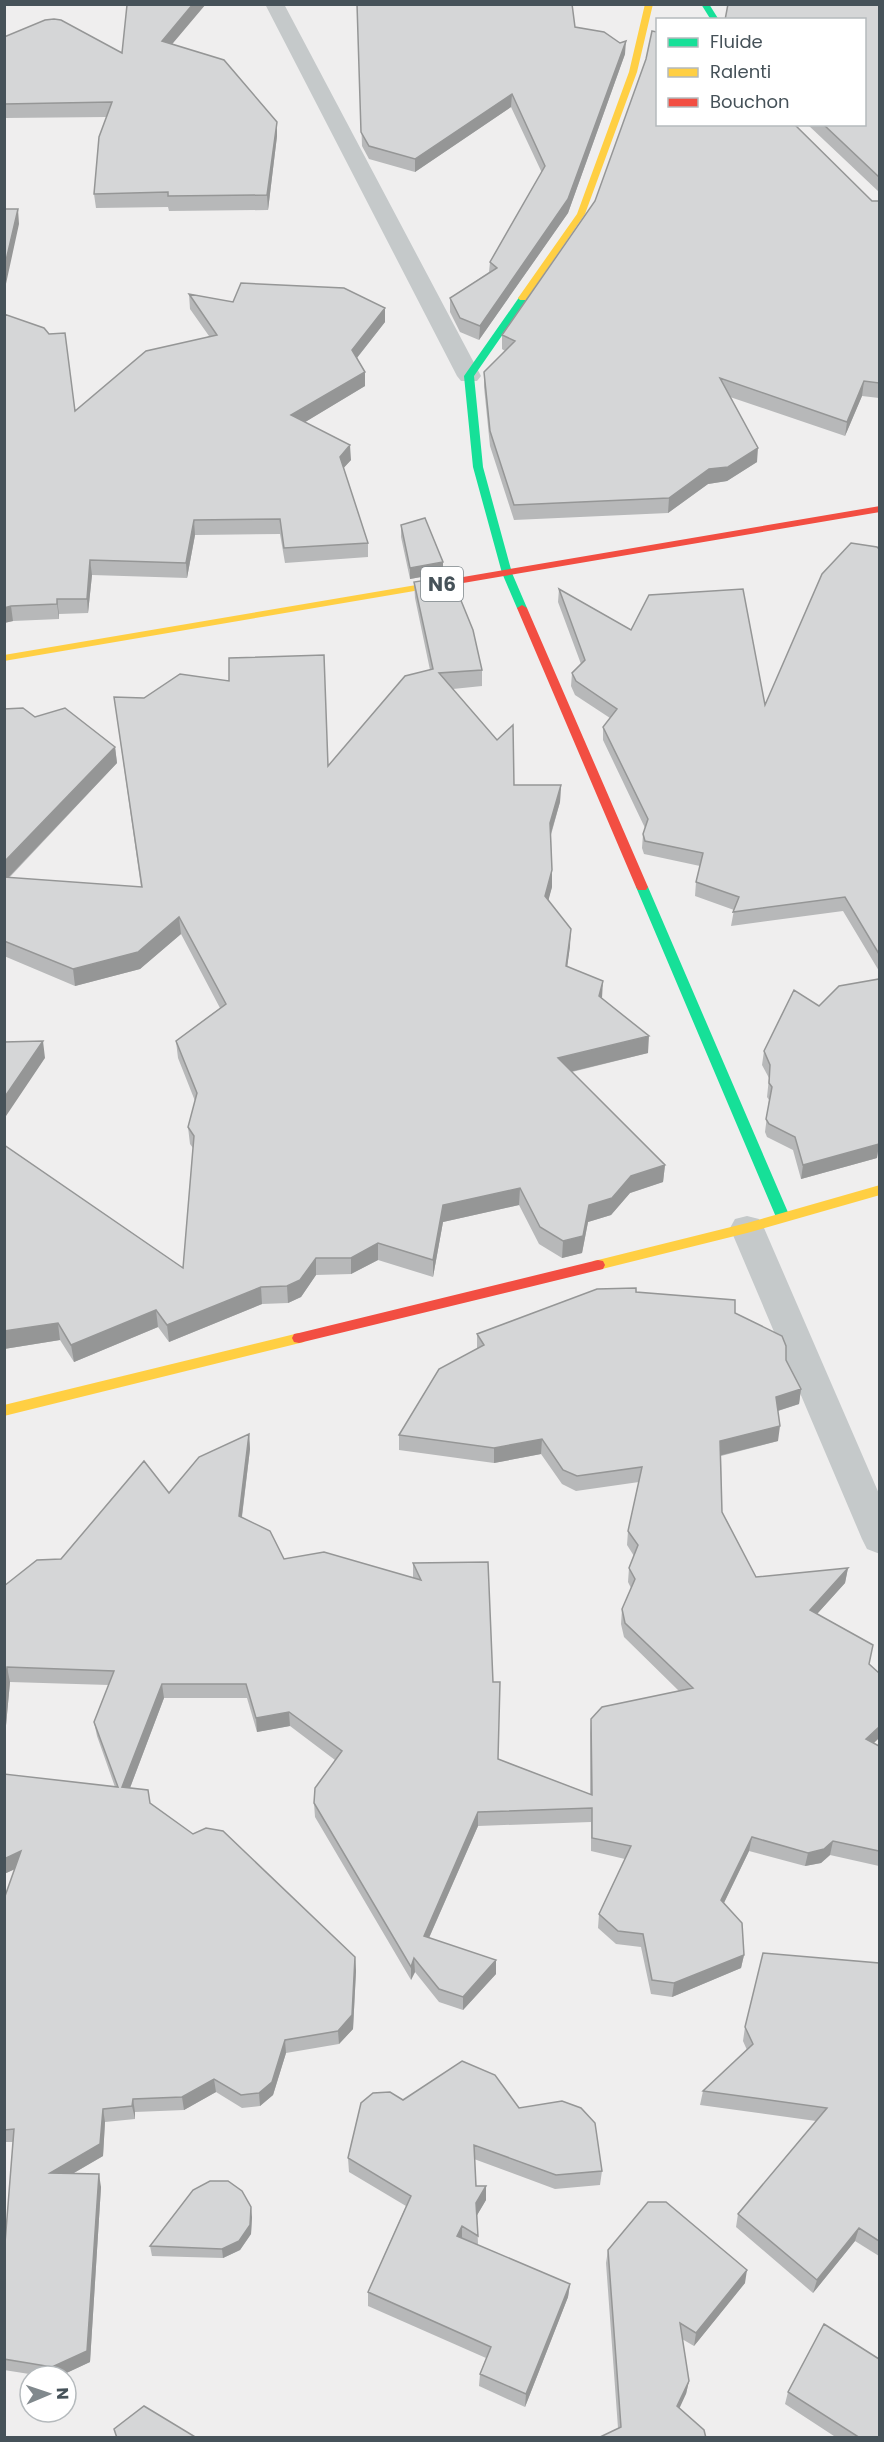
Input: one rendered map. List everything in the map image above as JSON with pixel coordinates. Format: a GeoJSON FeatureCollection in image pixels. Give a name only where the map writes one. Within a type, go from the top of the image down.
{"type":"FeatureCollection","features":[{"type":"Feature","properties":{"kind":"main road"},"geometry":{"type":"LineString","coordinates":[[650,4],[633,72],[581,214],[470,376],[478,467],[507,573],[783,1217]]}},
{"type":"Feature","properties":{"kind":"main road"},"geometry":{"type":"LineString","coordinates":[[705,4],[714,18]]}},
{"type":"Feature","properties":{"kind":"main road","name":"N6"},"geometry":{"type":"LineString","coordinates":[[4,658],[879,509]]}},
{"type":"Feature","properties":{"kind":"main road"},"geometry":{"type":"LineString","coordinates":[[4,1411],[747,1228],[879,1190]]}},
{"type":"Feature","properties":{"kind":"street"},"geometry":{"type":"LineString","coordinates":[[274,4],[470,376]]}},
{"type":"Feature","properties":{"kind":"street"},"geometry":{"type":"LineString","coordinates":[[747,1228],[879,1539]]}},
{"type":"Feature","properties":{"kind":"building"},"geometry":{"type":"Polygon","coordinates":[[[193,4],[162,41],[224,60],[277,122],[267,195],[168,196],[168,192],[94,194],[99,137],[112,102],[4,104],[4,37],[45,20],[54,19],[61,20],[122,53],[127,5],[193,4]]]}},
{"type":"Feature","properties":{"kind":"building"},"geometry":{"type":"Polygon","coordinates":[[[357,4],[572,4],[575,27],[604,32],[620,43],[626,41],[568,199],[480,326],[460,318],[450,298],[497,268],[490,262],[545,166],[512,94],[415,159],[369,146],[361,132],[357,4]]]}},
{"type":"Feature","properties":{"kind":"building"},"geometry":{"type":"Polygon","coordinates":[[[728,4],[879,4],[879,177],[825,126],[866,126],[866,18],[725,18],[728,4]]]}},
{"type":"Feature","properties":{"kind":"building"},"geometry":{"type":"Polygon","coordinates":[[[652,31],[656,32],[656,126],[796,126],[872,201],[879,201],[879,383],[864,381],[847,422],[720,378],[758,448],[728,467],[709,469],[669,498],[514,505],[490,431],[484,372],[515,341],[502,335],[595,201],[646,59],[652,31]]]}},
{"type":"Feature","properties":{"kind":"building"},"geometry":{"type":"Polygon","coordinates":[[[4,209],[18,209],[4,269],[4,209]]]}},
{"type":"Feature","properties":{"kind":"building"},"geometry":{"type":"Polygon","coordinates":[[[241,283],[344,288],[385,308],[352,350],[365,372],[291,415],[350,445],[340,457],[368,543],[284,548],[280,519],[194,520],[186,563],[90,560],[87,599],[57,599],[57,604],[4,608],[4,314],[44,328],[49,334],[65,333],[75,411],[146,351],[217,335],[189,294],[233,302],[241,283]]]}},
{"type":"Feature","properties":{"kind":"building"},"geometry":{"type":"Polygon","coordinates":[[[425,518],[443,562],[410,568],[401,525],[425,518]]]}},
{"type":"Feature","properties":{"kind":"building"},"geometry":{"type":"Polygon","coordinates":[[[851,543],[879,549],[879,954],[845,897],[733,912],[739,897],[696,882],[703,853],[645,841],[643,834],[648,819],[603,727],[617,709],[576,681],[572,673],[585,660],[559,589],[631,630],[649,595],[743,589],[765,705],[822,574],[851,543]]]}},
{"type":"Feature","properties":{"kind":"building"},"geometry":{"type":"Polygon","coordinates":[[[451,576],[473,630],[482,670],[439,673],[497,740],[513,725],[514,785],[561,785],[550,823],[552,870],[545,896],[571,929],[566,966],[603,981],[599,996],[649,1036],[558,1058],[665,1165],[631,1176],[612,1198],[589,1205],[583,1236],[563,1241],[540,1227],[520,1188],[443,1205],[433,1260],[378,1243],[351,1258],[316,1258],[300,1280],[287,1286],[261,1287],[167,1325],[156,1310],[71,1345],[58,1323],[4,1331],[4,1145],[183,1268],[194,1136],[188,1127],[197,1093],[176,1041],[226,1004],[179,917],[138,952],[73,969],[4,941],[4,877],[142,887],[114,697],[144,698],[180,674],[229,681],[229,658],[324,655],[328,766],[405,676],[433,669],[414,582],[451,576]]]}},
{"type":"Feature","properties":{"kind":"building"},"geometry":{"type":"Polygon","coordinates":[[[23,708],[35,717],[65,708],[115,747],[4,862],[4,709],[23,708]]]}},
{"type":"Feature","properties":{"kind":"building"},"geometry":{"type":"Polygon","coordinates":[[[879,979],[879,1144],[803,1165],[795,1137],[769,1124],[766,1119],[772,1087],[769,1083],[770,1065],[764,1051],[794,990],[819,1006],[839,986],[879,979]]]}},
{"type":"Feature","properties":{"kind":"building"},"geometry":{"type":"Polygon","coordinates":[[[43,1041],[4,1098],[4,1042],[43,1041]]]}},
{"type":"Feature","properties":{"kind":"building"},"geometry":{"type":"Polygon","coordinates":[[[636,1288],[636,1292],[735,1300],[735,1313],[782,1336],[786,1346],[786,1360],[801,1389],[776,1397],[780,1426],[720,1441],[722,1512],[756,1577],[848,1568],[810,1610],[873,1645],[869,1664],[879,1673],[879,1727],[866,1739],[879,1746],[879,1851],[833,1841],[824,1849],[808,1853],[752,1837],[721,1900],[742,1923],[744,1955],[674,1983],[652,1980],[643,1934],[618,1931],[599,1914],[631,1846],[592,1838],[592,1808],[478,1812],[424,1936],[496,1960],[463,1997],[439,1989],[414,1958],[411,1967],[314,1803],[315,1788],[342,1751],[289,1712],[256,1718],[246,1684],[162,1684],[122,1787],[148,1790],[150,1803],[193,1834],[206,1828],[223,1831],[355,1957],[352,2015],[338,2031],[285,2040],[272,2082],[259,2093],[241,2095],[214,2079],[182,2097],[133,2099],[132,2106],[103,2109],[100,2144],[50,2173],[99,2174],[87,2351],[59,2364],[34,2364],[4,2359],[4,2256],[14,2129],[4,2130],[4,1899],[21,1851],[4,1859],[4,1774],[118,1787],[94,1722],[114,1671],[7,1667],[4,1698],[4,1586],[37,1560],[61,1559],[144,1461],[169,1493],[199,1457],[249,1434],[239,1516],[270,1531],[284,1559],[324,1552],[421,1580],[413,1563],[488,1562],[493,1682],[500,1682],[498,1759],[592,1795],[591,1719],[602,1707],[693,1688],[625,1623],[622,1609],[635,1579],[629,1568],[638,1545],[628,1531],[642,1467],[577,1476],[563,1470],[542,1439],[494,1448],[399,1435],[439,1369],[484,1345],[477,1334],[597,1289],[636,1288]]]}},
{"type":"Feature","properties":{"kind":"building"},"geometry":{"type":"Polygon","coordinates":[[[763,1953],[879,1963],[879,2241],[859,2228],[817,2280],[738,2214],[827,2108],[703,2091],[753,2044],[745,2027],[763,1953]]]}},
{"type":"Feature","properties":{"kind":"building"},"geometry":{"type":"Polygon","coordinates":[[[462,2061],[495,2075],[519,2108],[562,2101],[581,2108],[595,2123],[602,2171],[556,2175],[474,2145],[476,2186],[486,2186],[476,2203],[478,2236],[462,2226],[457,2236],[570,2284],[526,2394],[480,2374],[491,2347],[368,2292],[411,2196],[348,2158],[361,2103],[373,2093],[390,2092],[403,2100],[462,2061]]]}},
{"type":"Feature","properties":{"kind":"building"},"geometry":{"type":"Polygon","coordinates":[[[210,2181],[228,2181],[242,2191],[251,2207],[250,2225],[239,2241],[222,2249],[150,2246],[193,2190],[210,2181]]]}},
{"type":"Feature","properties":{"kind":"building"},"geometry":{"type":"Polygon","coordinates":[[[648,2202],[666,2202],[747,2270],[696,2333],[680,2323],[689,2381],[677,2406],[704,2430],[706,2438],[598,2438],[621,2427],[608,2250],[648,2202]]]}},
{"type":"Feature","properties":{"kind":"building"},"geometry":{"type":"Polygon","coordinates":[[[824,2324],[879,2359],[879,2438],[860,2438],[788,2392],[824,2324]]]}},
{"type":"Feature","properties":{"kind":"building"},"geometry":{"type":"Polygon","coordinates":[[[144,2406],[197,2438],[117,2438],[114,2429],[144,2406]]]}},
{"type":"Feature","properties":{"kind":"traffic: fast"},"geometry":{"type":"LineString","coordinates":[[705,4],[714,18]]}},
{"type":"Feature","properties":{"kind":"traffic: fast"},"geometry":{"type":"LineString","coordinates":[[522,608],[507,573],[478,467],[469,376],[523,298]]}},
{"type":"Feature","properties":{"kind":"traffic: fast"},"geometry":{"type":"LineString","coordinates":[[642,887],[783,1217]]}},
{"type":"Feature","properties":{"kind":"traffic: slow"},"geometry":{"type":"LineString","coordinates":[[523,298],[581,214],[633,72],[649,4]]}},
{"type":"Feature","properties":{"kind":"traffic: slow"},"geometry":{"type":"LineString","coordinates":[[4,658],[428,586]]}},
{"type":"Feature","properties":{"kind":"traffic: slow"},"geometry":{"type":"LineString","coordinates":[[598,1265],[747,1228],[880,1190]]}},
{"type":"Feature","properties":{"kind":"traffic: slow"},"geometry":{"type":"LineString","coordinates":[[4,1411],[299,1338]]}},
{"type":"Feature","properties":{"kind":"traffic: jam"},"geometry":{"type":"LineString","coordinates":[[428,586],[880,509]]}},
{"type":"Feature","properties":{"kind":"traffic: jam"},"geometry":{"type":"LineString","coordinates":[[522,608],[642,887]]}},
{"type":"Feature","properties":{"kind":"traffic: jam"},"geometry":{"type":"LineString","coordinates":[[299,1338],[598,1265]]}}]}
